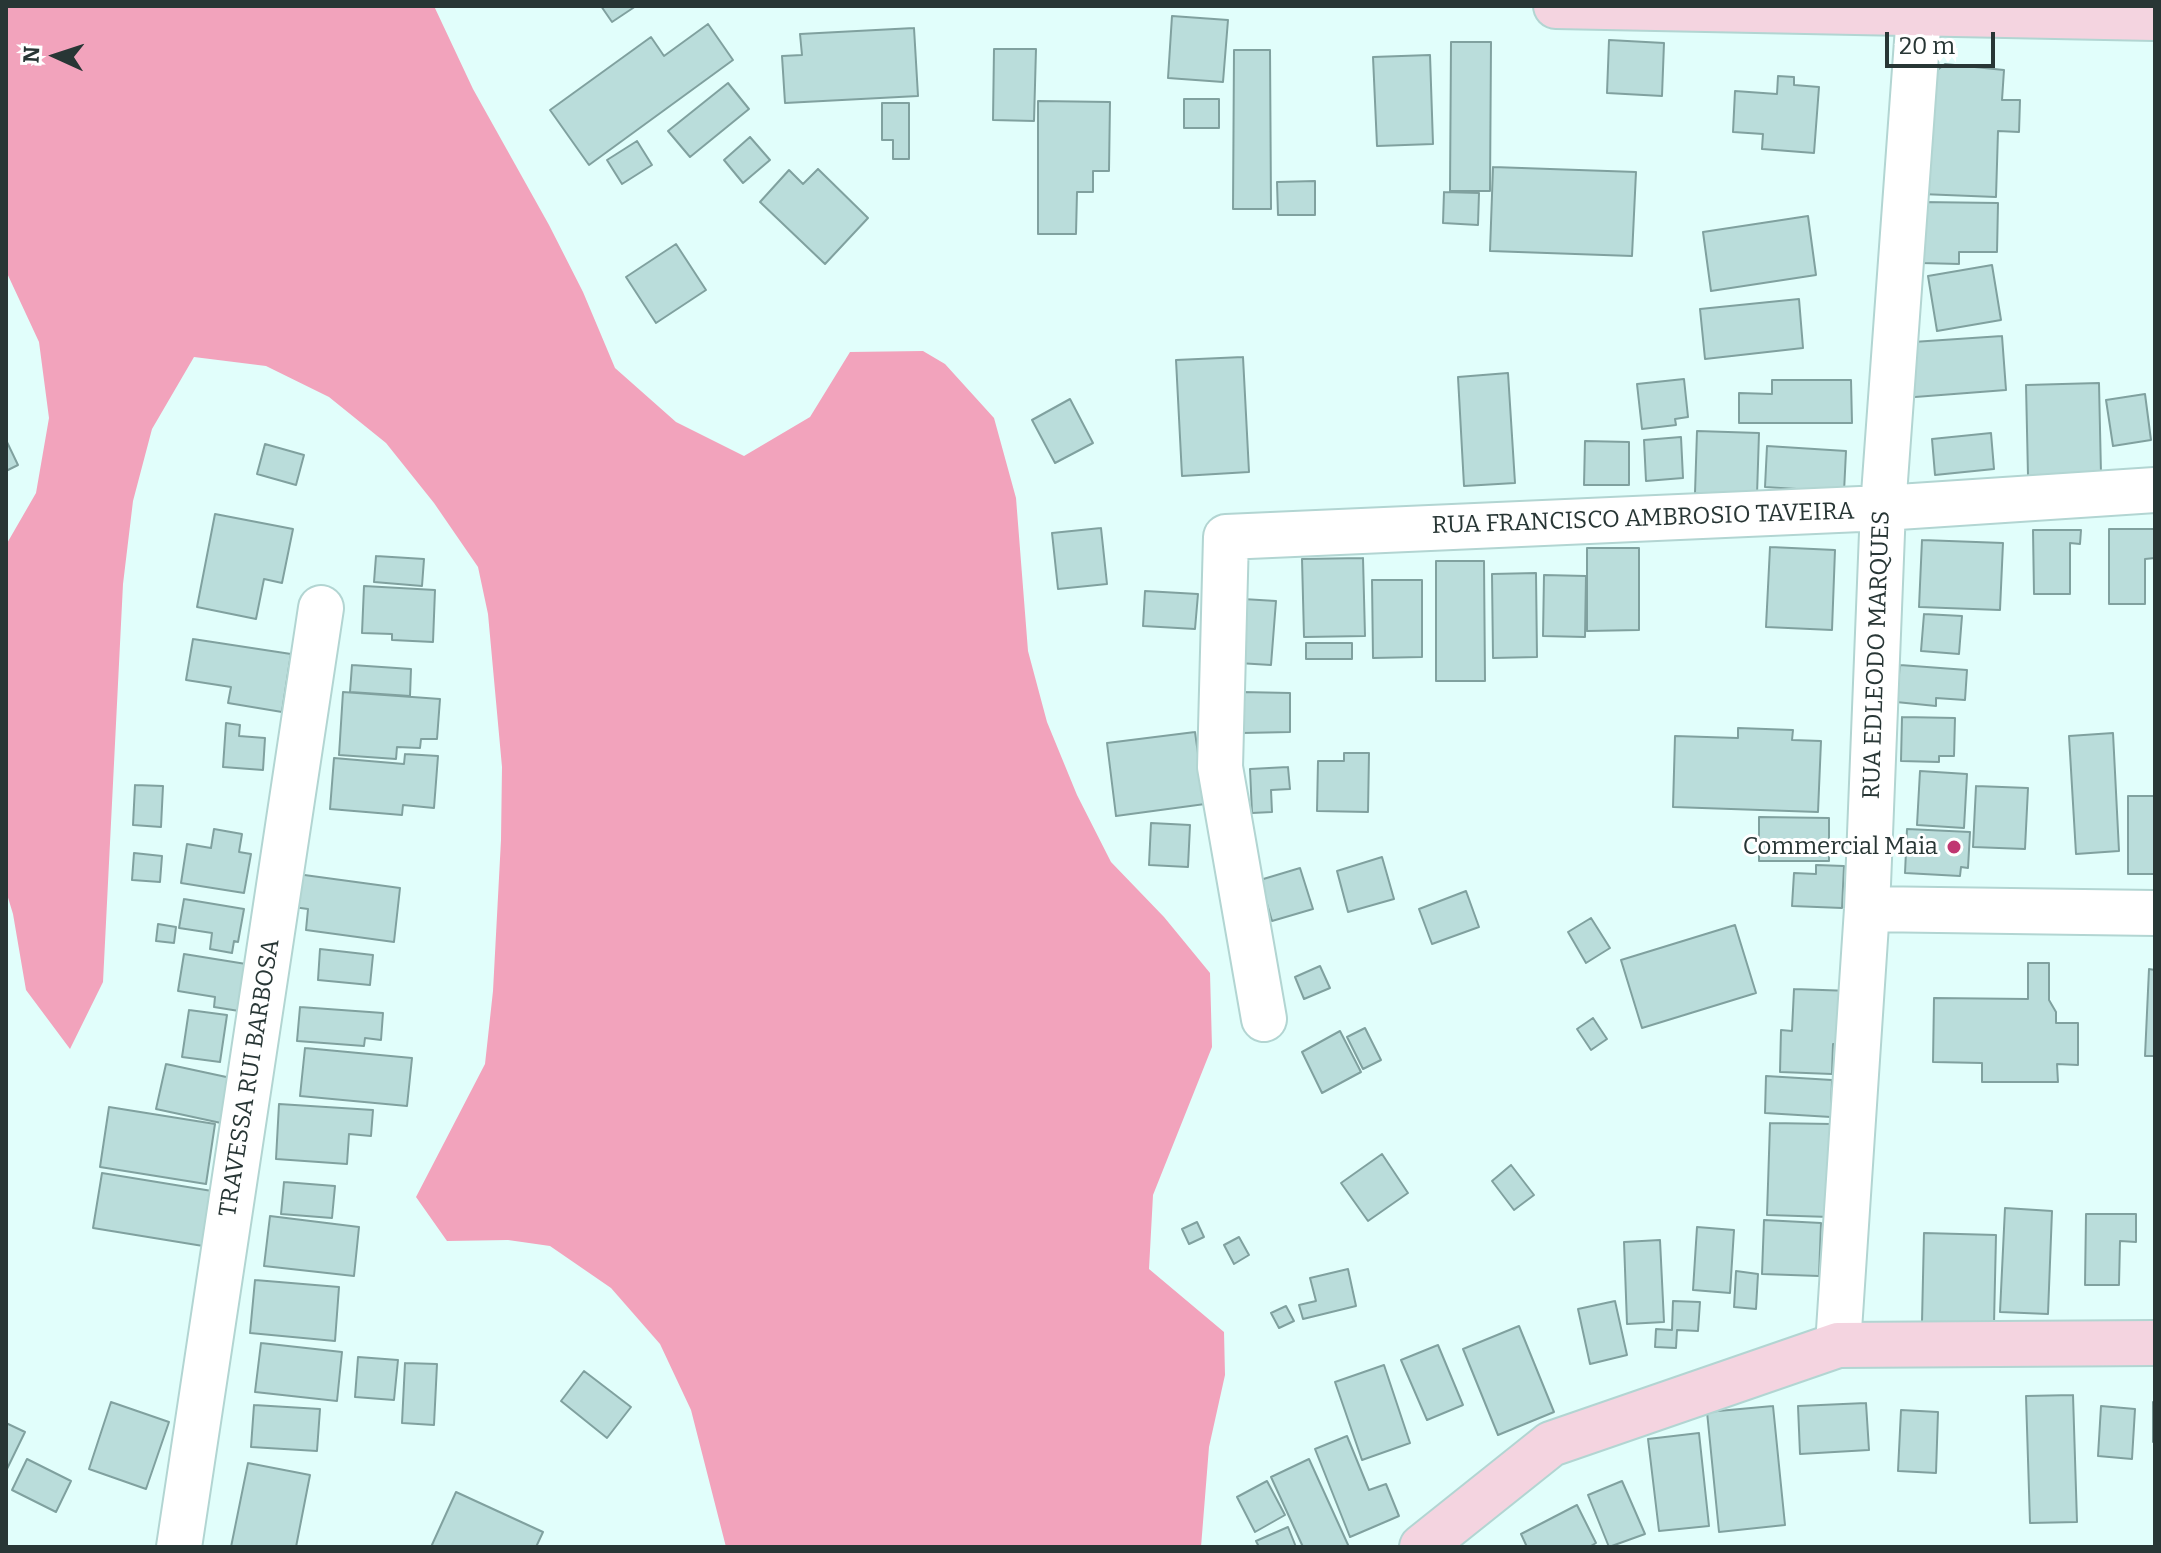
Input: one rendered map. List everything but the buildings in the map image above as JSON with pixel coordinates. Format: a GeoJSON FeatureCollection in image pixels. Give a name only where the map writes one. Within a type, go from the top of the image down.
{"type":"FeatureCollection","features":[{"type":"Feature","properties":{"kind":"street"},"geometry":{"type":"LineString","coordinates":[[1556,6],[2155,18]]}},
{"type":"Feature","properties":{"kind":"street","name":"RUA EDLEODO MARQUES"},"geometry":{"type":"LineString","coordinates":[[1838,1345],[1867,909],[1883,508],[1919,14]]}},
{"type":"Feature","properties":{"kind":"street","name":"RUA FRANCISCO AMBROSIO TAVEIRA"},"geometry":{"type":"LineString","coordinates":[[1264,1019],[1220,767],[1226,537],[1883,508],[2155,490]]}},
{"type":"Feature","properties":{"kind":"street","name":"TRAVESSA RUI BARBOSA"},"geometry":{"type":"LineString","coordinates":[[179,1547],[321,608]]}},
{"type":"Feature","properties":{"kind":"street"},"geometry":{"type":"LineString","coordinates":[[1867,909],[2155,913]]}},
{"type":"Feature","properties":{"kind":"street"},"geometry":{"type":"LineString","coordinates":[[1422,1547],[1551,1444],[1838,1345],[2155,1343]]}},
{"type":"Feature","properties":{"kind":"shaded area"},"geometry":{"type":"Polygon","coordinates":[[[6,6],[434,6],[473,89],[583,292],[615,368],[676,422],[744,456],[810,417],[850,352],[923,351],[945,364],[994,418],[1016,498],[1028,651],[1047,722],[1077,795],[1111,862],[1164,917],[1210,973],[1212,1047],[1153,1195],[1149,1269],[1224,1332],[1225,1375],[1209,1447],[1201,1547],[726,1547],[691,1410],[660,1344],[611,1288],[550,1246],[508,1240],[447,1241],[416,1197],[485,1064],[493,991],[502,767],[488,614],[478,567],[434,503],[386,443],[329,397],[266,366],[194,357],[152,429],[133,501],[123,584],[103,982],[70,1049],[26,990],[6,891],[6,545],[36,493],[49,418],[39,342],[6,271],[6,6]]]}},
{"type":"Feature","properties":{"kind":"place","name":"Commercial Maia"},"geometry":{"type":"Point","coordinates":[1954,847]}}]}
